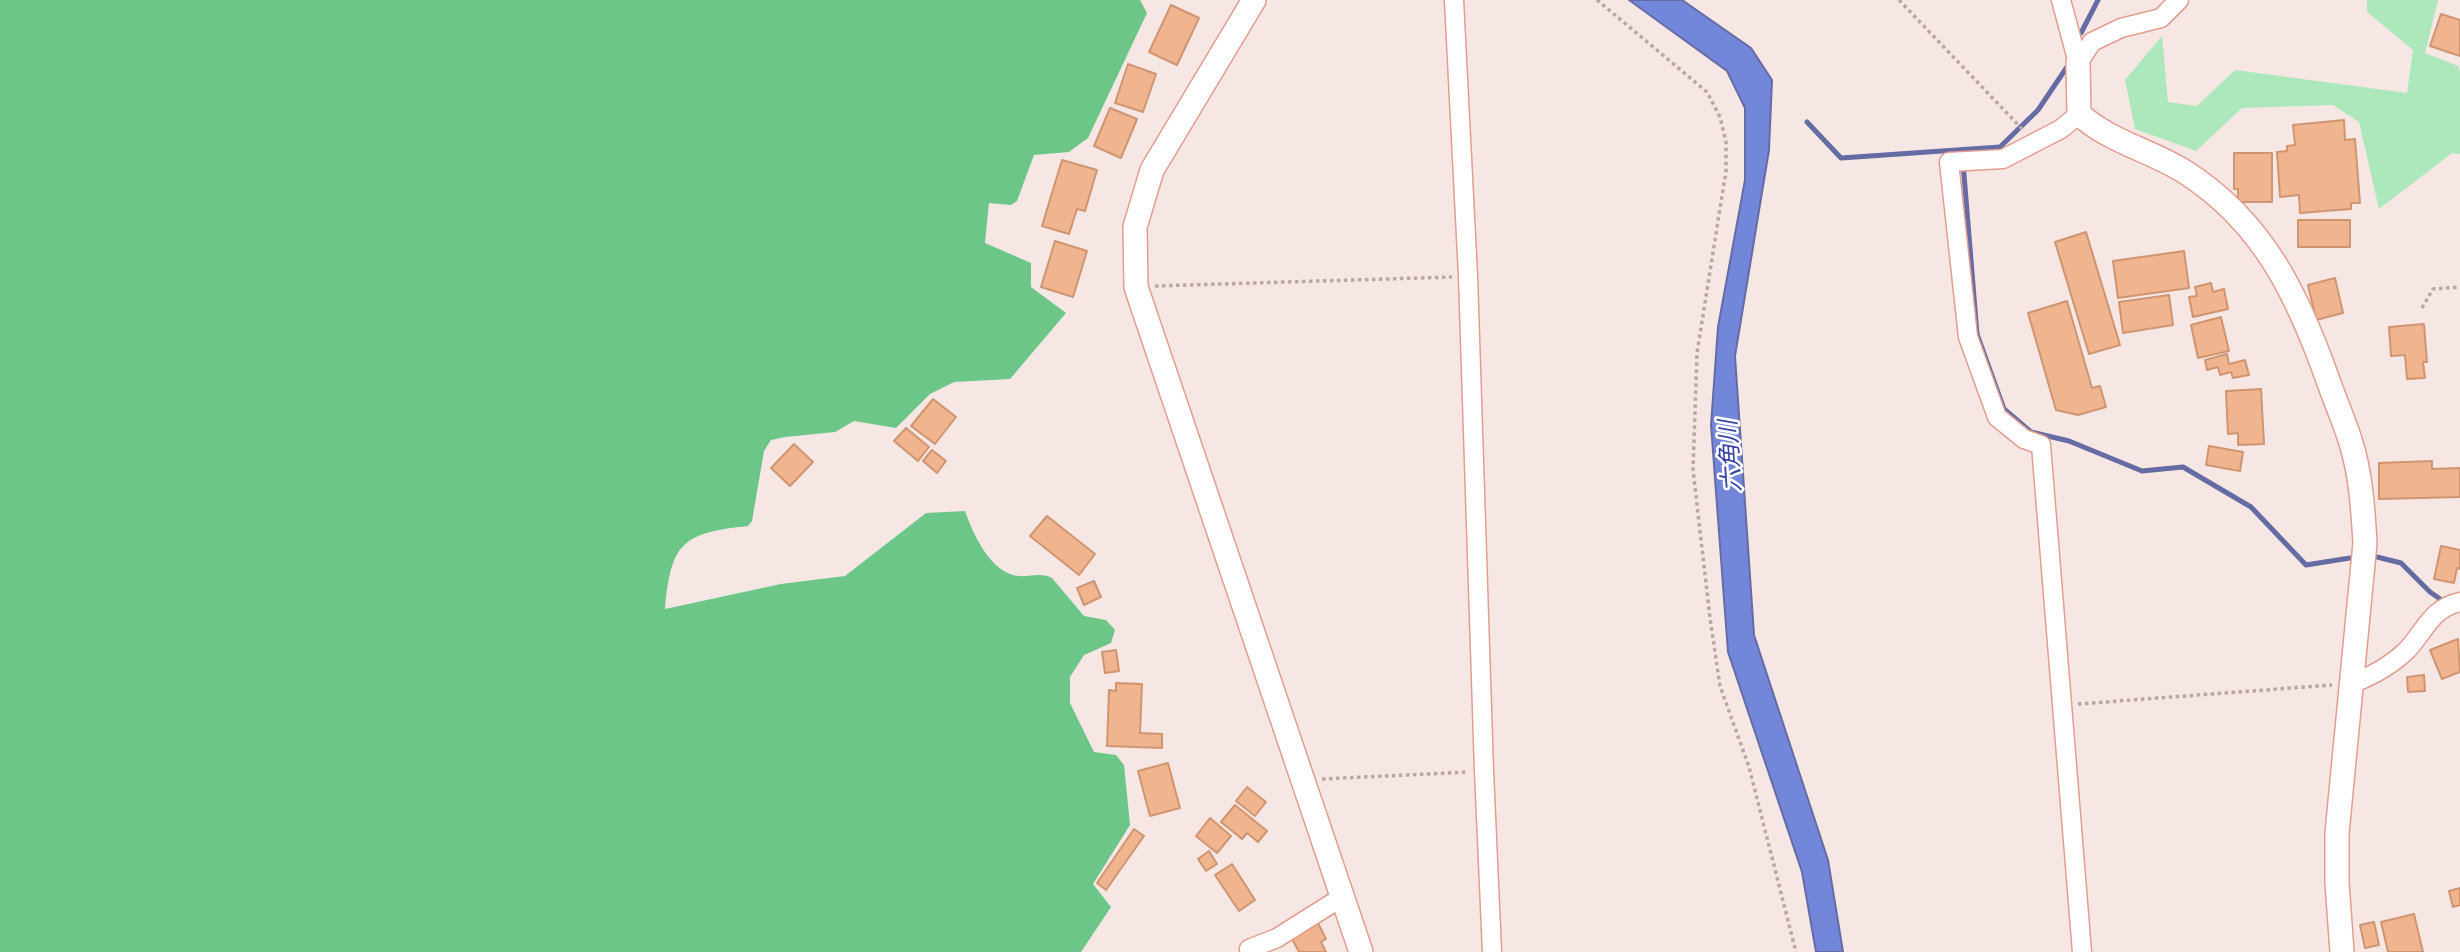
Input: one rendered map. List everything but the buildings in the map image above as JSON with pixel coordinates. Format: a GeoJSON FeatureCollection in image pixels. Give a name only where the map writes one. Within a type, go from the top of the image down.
{"type":"FeatureCollection","features":[{"type":"Feature","properties":{"kind":"street"},"geometry":{"type":"LineString","coordinates":[[1254,0],[1152,170],[1135,228],[1136,287],[1361,952]]}},
{"type":"Feature","properties":{"kind":"street"},"geometry":{"type":"LineString","coordinates":[[1454,0],[1468,276],[1492,952]]}},
{"type":"Feature","properties":{"kind":"street"},"geometry":{"type":"LineString","coordinates":[[2061,0],[2078,63],[2079,114],[2096,129],[2184,172],[2230,206],[2277,264],[2309,327],[2351,445],[2363,506],[2365,543],[2337,833],[2342,952]]}},
{"type":"Feature","properties":{"kind":"street"},"geometry":{"type":"LineString","coordinates":[[2078,63],[2092,42],[2121,28],[2161,18],[2179,0]]}},
{"type":"Feature","properties":{"kind":"street"},"geometry":{"type":"LineString","coordinates":[[2079,114],[2061,129],[2003,159],[1949,162],[1968,337],[1997,417],[2024,439],[2041,445],[2082,952]]}},
{"type":"Feature","properties":{"kind":"street"},"geometry":{"type":"LineString","coordinates":[[2351,684],[2372,676],[2406,650],[2454,604]]}},
{"type":"Feature","properties":{"kind":"street"},"geometry":{"type":"LineString","coordinates":[[1249,949],[1277,938],[1342,897]]}},
{"type":"Feature","properties":{"kind":"path"},"geometry":{"type":"LineString","coordinates":[[1597,0],[1706,92],[1720,117],[1726,142],[1727,171],[1697,353],[1693,470],[1720,686],[1749,767],[1796,952]]}},
{"type":"Feature","properties":{"kind":"path"},"geometry":{"type":"LineString","coordinates":[[1899,0],[2024,132]]}},
{"type":"Feature","properties":{"kind":"path"},"geometry":{"type":"LineString","coordinates":[[1136,287],[1468,276]]}},
{"type":"Feature","properties":{"kind":"path"},"geometry":{"type":"LineString","coordinates":[[2422,308],[2433,289],[2460,287]]}},
{"type":"Feature","properties":{"kind":"path"},"geometry":{"type":"LineString","coordinates":[[2062,706],[2351,684]]}},
{"type":"Feature","properties":{"kind":"path"},"geometry":{"type":"LineString","coordinates":[[1303,780],[1484,771]]}},
{"type":"Feature","properties":{"kind":"green space"},"geometry":{"type":"Polygon","coordinates":[[[0,0],[1140,0],[1147,13],[1088,138],[1069,152],[1034,155],[1017,201],[1011,205],[989,203],[985,243],[1031,263],[1031,287],[1066,313],[1010,379],[954,382],[930,394],[896,428],[854,421],[835,432],[771,440],[764,451],[752,521],[748,526],[708,533],[684,545],[671,569],[665,609],[781,584],[845,576],[926,513],[965,511],[978,541],[1000,568],[1019,576],[1048,576],[1084,616],[1106,620],[1115,630],[1111,643],[1084,655],[1070,677],[1070,703],[1094,752],[1116,755],[1124,765],[1130,825],[1093,884],[1111,907],[1081,952],[0,952],[0,0]]]}},
{"type":"Feature","properties":{"kind":"green space"},"geometry":{"type":"Polygon","coordinates":[[[2367,0],[2438,0],[2425,53],[2458,66],[2460,72],[2460,154],[2452,153],[2379,209],[2359,122],[2333,105],[2242,108],[2196,151],[2135,129],[2125,80],[2162,36],[2168,102],[2197,106],[2235,70],[2407,93],[2413,50],[2367,12],[2367,0]]]}},
{"type":"Feature","properties":{"kind":"water","name":"六角川"},"geometry":{"type":"Polygon","coordinates":[[[1629,0],[1682,0],[1751,48],[1772,80],[1769,150],[1735,356],[1754,635],[1828,860],[1843,952],[1816,952],[1802,872],[1728,652],[1711,425],[1718,327],[1745,180],[1745,108],[1727,71],[1629,0]]]}},
{"type":"Feature","properties":{"kind":"waterway"},"geometry":{"type":"LineString","coordinates":[[2081,33],[2098,0]]}},
{"type":"Feature","properties":{"kind":"waterway"},"geometry":{"type":"LineString","coordinates":[[1807,122],[1841,158],[2000,147],[2038,110],[2067,67]]}},
{"type":"Feature","properties":{"kind":"waterway"},"geometry":{"type":"LineString","coordinates":[[1962,150],[1977,334],[2004,409],[2031,432],[2069,441],[2142,471],[2183,467],[2251,507],[2306,565],[2350,558]]}},
{"type":"Feature","properties":{"kind":"waterway"},"geometry":{"type":"LineString","coordinates":[[2377,557],[2401,563],[2430,592],[2446,603]]}}]}
